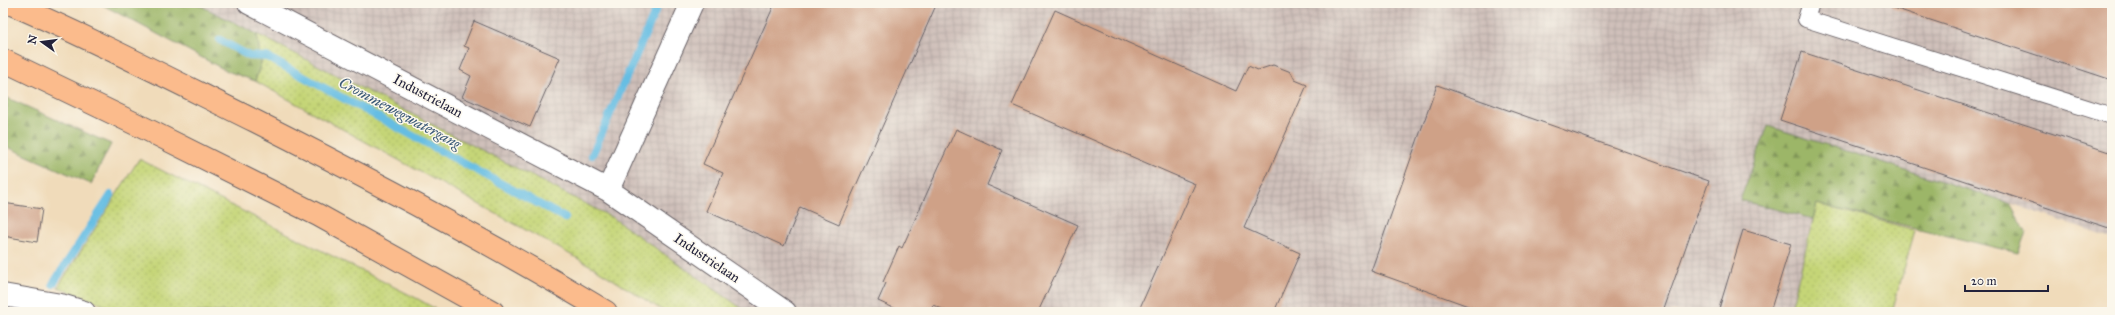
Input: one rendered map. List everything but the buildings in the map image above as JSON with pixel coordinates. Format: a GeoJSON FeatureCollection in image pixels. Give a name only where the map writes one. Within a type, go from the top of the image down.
{"type":"FeatureCollection","features":[{"type":"Feature","properties":{"kind":"highway"},"geometry":{"type":"LineString","coordinates":[[9,3],[173,80],[344,166],[464,231],[606,312]]}},
{"type":"Feature","properties":{"kind":"highway"},"geometry":{"type":"LineString","coordinates":[[3,60],[146,129],[318,215],[493,312]]}},
{"type":"Feature","properties":{"kind":"street","name":"Industrielaan"},"geometry":{"type":"LineString","coordinates":[[249,3],[608,190],[785,312]]}},
{"type":"Feature","properties":{"kind":"street"},"geometry":{"type":"LineString","coordinates":[[608,190],[692,3]]}},
{"type":"Feature","properties":{"kind":"street"},"geometry":{"type":"LineString","coordinates":[[3,295],[60,305],[84,312]]}},
{"type":"Feature","properties":{"kind":"lane"},"geometry":{"type":"LineString","coordinates":[[1811,3],[1806,19],[2112,116]]}},
{"type":"Feature","properties":{"kind":"shaded area"},"geometry":{"type":"Polygon","coordinates":[[[195,3],[2112,3],[2112,239],[2010,203],[1768,126],[1740,199],[1813,219],[1790,312],[747,312],[613,218],[195,3]]]}},
{"type":"Feature","properties":{"kind":"green space"},"geometry":{"type":"Polygon","coordinates":[[[99,3],[195,3],[257,34],[261,63],[255,81],[227,71],[99,3]]]}},
{"type":"Feature","properties":{"kind":"green space"},"geometry":{"type":"Polygon","coordinates":[[[257,34],[613,218],[747,312],[665,312],[593,267],[255,81],[261,63],[257,34]]]}},
{"type":"Feature","properties":{"kind":"green space"},"geometry":{"type":"Polygon","coordinates":[[[3,96],[111,144],[91,184],[3,145],[3,96]]]}},
{"type":"Feature","properties":{"kind":"green space"},"geometry":{"type":"Polygon","coordinates":[[[1768,126],[2010,203],[2026,232],[2018,253],[1817,204],[1813,219],[1740,200],[1768,126]]]}},
{"type":"Feature","properties":{"kind":"green space"},"geometry":{"type":"Polygon","coordinates":[[[139,159],[418,299],[441,312],[121,312],[58,287],[139,159]]]}},
{"type":"Feature","properties":{"kind":"green space"},"geometry":{"type":"Polygon","coordinates":[[[1817,204],[1915,230],[1892,312],[1790,312],[1817,204]]]}},
{"type":"Feature","properties":{"kind":"waterway","name":"Crommewegwatergang"},"geometry":{"type":"LineString","coordinates":[[592,155],[659,3]]}},
{"type":"Feature","properties":{"kind":"waterway","name":"Crommewegwatergang"},"geometry":{"type":"LineString","coordinates":[[220,40],[249,56],[267,57],[565,218]]}},
{"type":"Feature","properties":{"kind":"waterway","name":"Crommewegwatergang"},"geometry":{"type":"LineString","coordinates":[[53,284],[111,195]]}}]}
